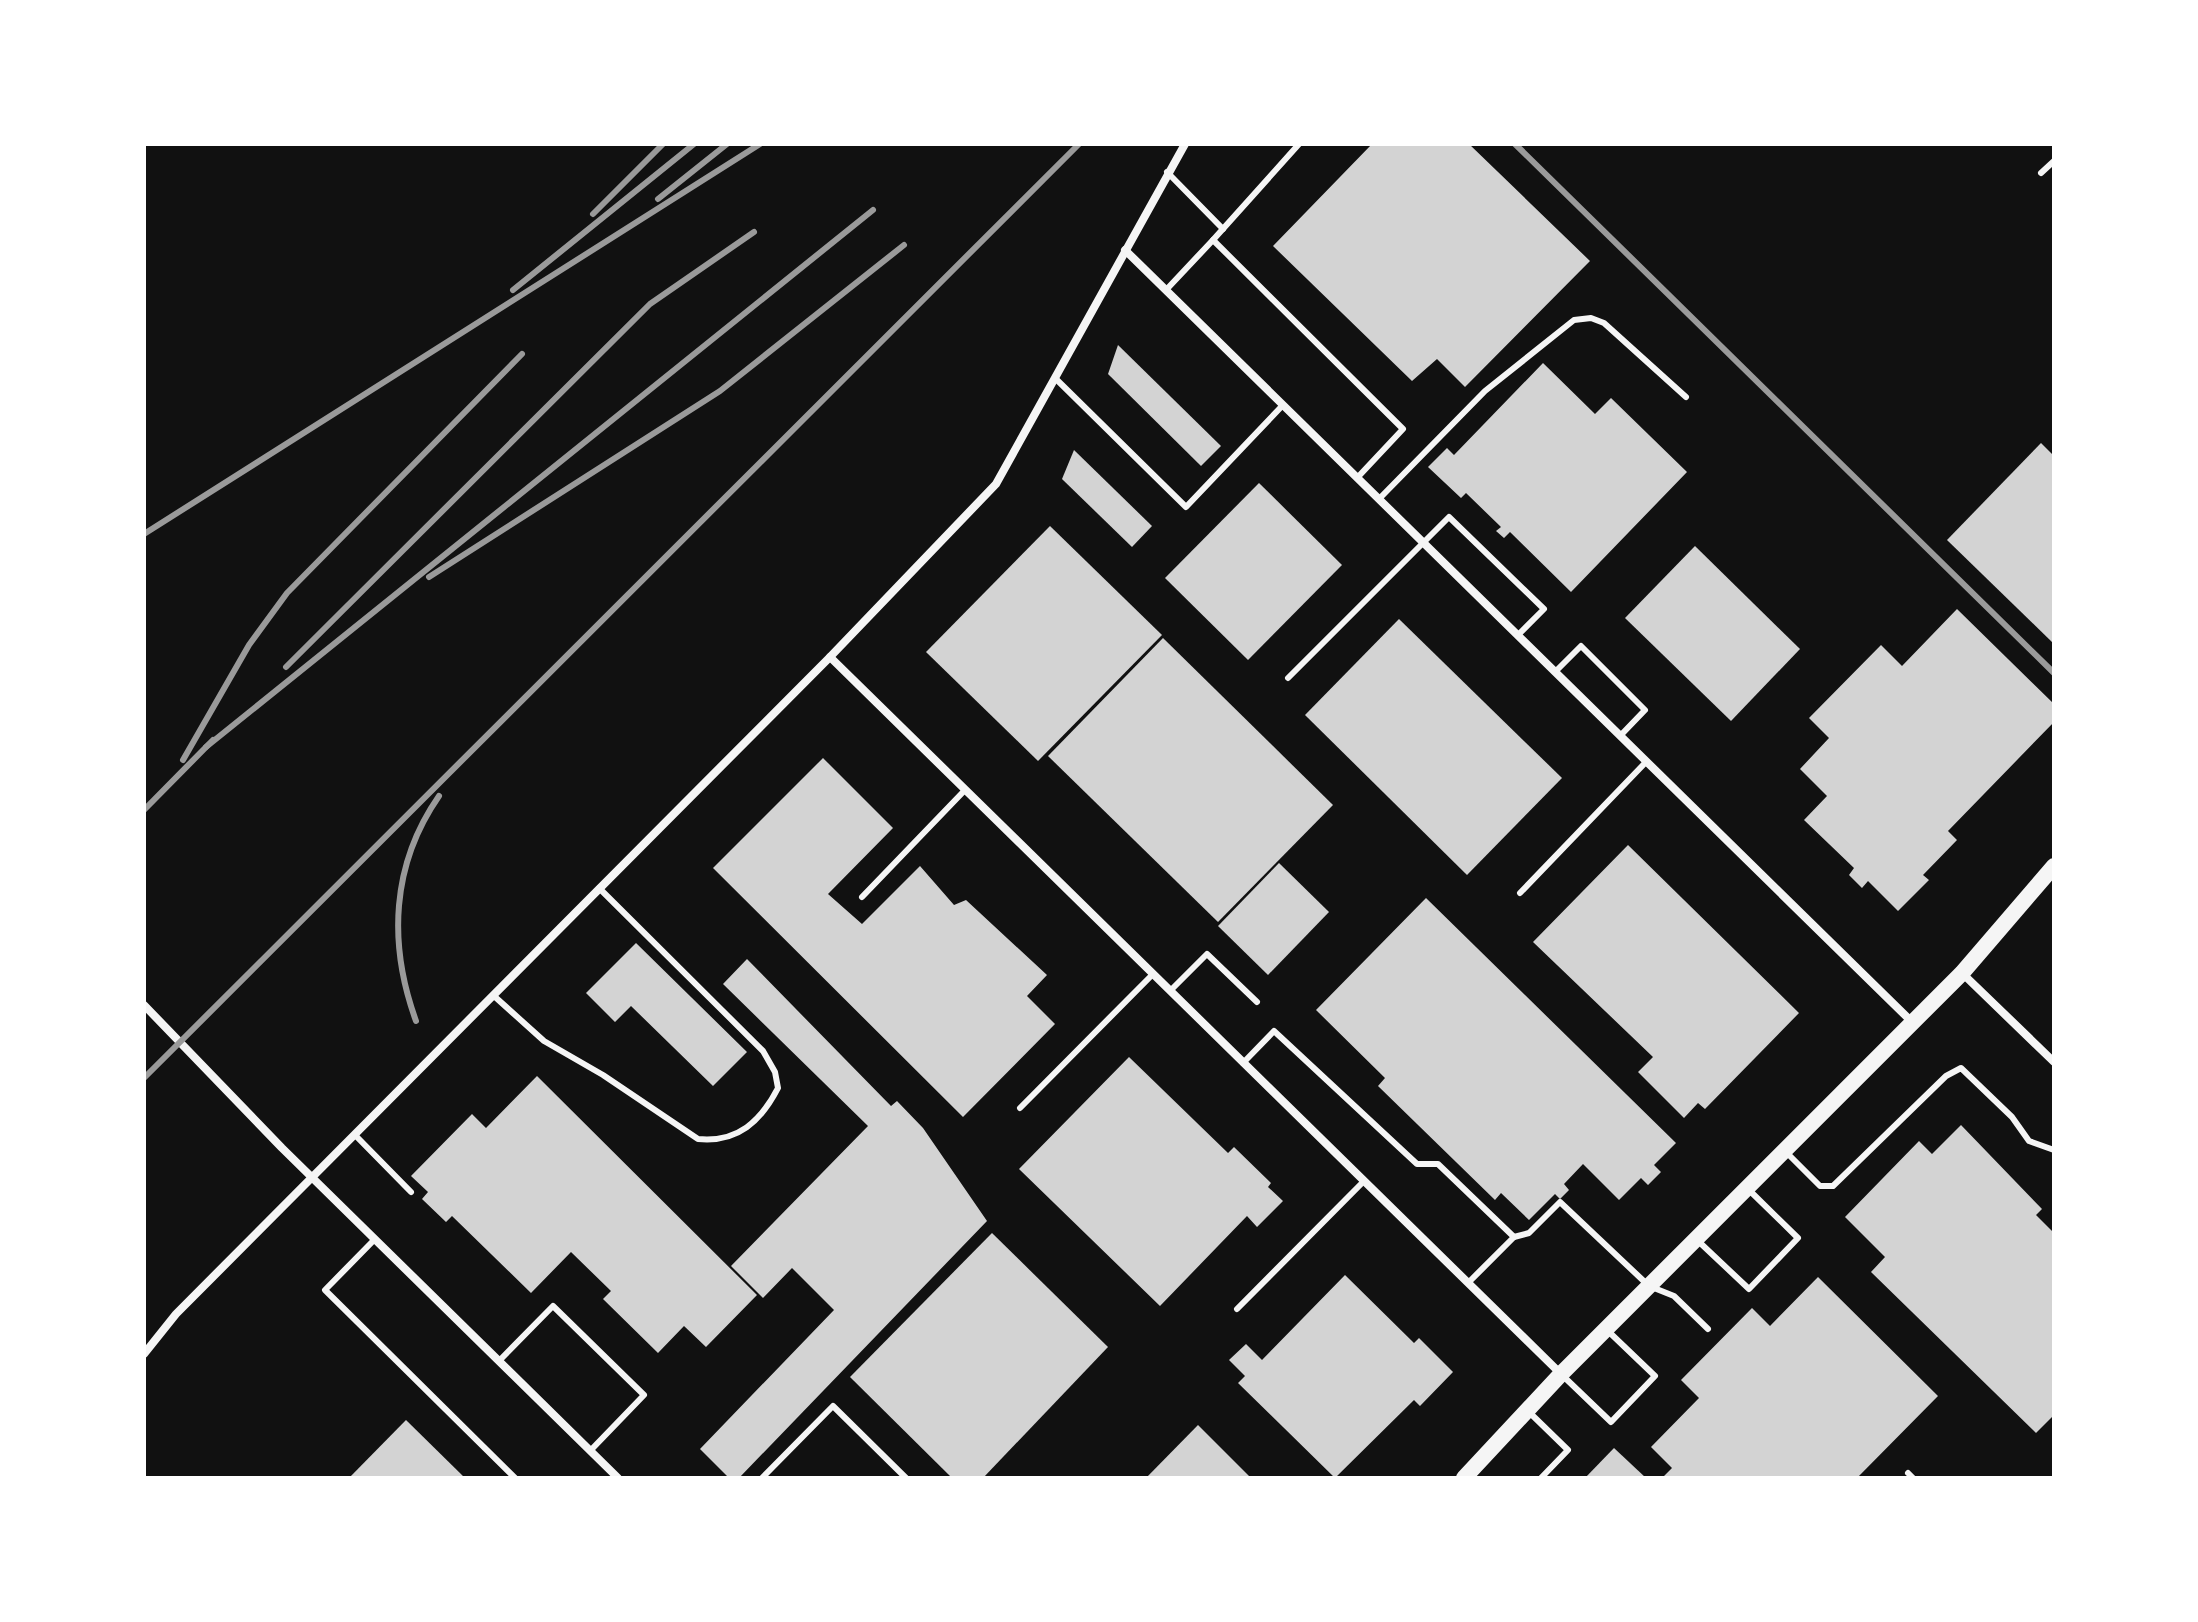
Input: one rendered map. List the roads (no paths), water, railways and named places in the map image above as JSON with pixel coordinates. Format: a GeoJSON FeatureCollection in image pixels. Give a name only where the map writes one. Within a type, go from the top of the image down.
{"type":"FeatureCollection","features":[{"type":"Feature","properties":{"kind":"main road"},"geometry":{"type":"LineString","coordinates":[[1464,1478],[1561,1374],[1962,973],[2054,866]]}},
{"type":"Feature","properties":{"kind":"street"},"geometry":{"type":"LineString","coordinates":[[144,1354],[176,1314],[830,657],[996,484],[1056,379],[1166,172],[1185,144]]}},
{"type":"Feature","properties":{"kind":"street"},"geometry":{"type":"LineString","coordinates":[[1125,250],[1911,1021]]}},
{"type":"Feature","properties":{"kind":"street"},"geometry":{"type":"LineString","coordinates":[[830,657],[1561,1374]]}},
{"type":"Feature","properties":{"kind":"street"},"geometry":{"type":"LineString","coordinates":[[1962,973],[2054,1062]]}},
{"type":"Feature","properties":{"kind":"street"},"geometry":{"type":"LineString","coordinates":[[144,1005],[312,1178],[618,1478]]}},
{"type":"Feature","properties":{"kind":"lane"},"geometry":{"type":"LineString","coordinates":[[1166,290],[1299,144]]}},
{"type":"Feature","properties":{"kind":"lane"},"geometry":{"type":"LineString","coordinates":[[2041,173],[2054,161]]}},
{"type":"Feature","properties":{"kind":"lane"},"geometry":{"type":"LineString","coordinates":[[1166,172],[1223,229]]}},
{"type":"Feature","properties":{"kind":"lane"},"geometry":{"type":"LineString","coordinates":[[1213,240],[1403,429],[1357,478]]}},
{"type":"Feature","properties":{"kind":"lane"},"geometry":{"type":"LineString","coordinates":[[1379,499],[1485,391],[1574,320],[1591,318],[1604,323],[1686,397]]}},
{"type":"Feature","properties":{"kind":"lane"},"geometry":{"type":"LineString","coordinates":[[1056,379],[1186,507],[1283,405]]}},
{"type":"Feature","properties":{"kind":"lane"},"geometry":{"type":"LineString","coordinates":[[1288,678],[1449,517],[1544,609],[1518,635]]}},
{"type":"Feature","properties":{"kind":"lane"},"geometry":{"type":"LineString","coordinates":[[1555,672],[1581,646],[1645,710],[1620,736]]}},
{"type":"Feature","properties":{"kind":"lane"},"geometry":{"type":"LineString","coordinates":[[1520,893],[1646,762]]}},
{"type":"Feature","properties":{"kind":"lane"},"geometry":{"type":"LineString","coordinates":[[862,897],[965,790]]}},
{"type":"Feature","properties":{"kind":"lane"},"geometry":{"type":"LineString","coordinates":[[494,996],[544,1041],[603,1075],[698,1139],[716,1141],[736,1136],[754,1123],[778,1088],[775,1072],[763,1051],[599,888]]}},
{"type":"Feature","properties":{"kind":"lane"},"geometry":{"type":"LineString","coordinates":[[1170,991],[1207,954],[1257,1002]]}},
{"type":"Feature","properties":{"kind":"lane"},"geometry":{"type":"LineString","coordinates":[[1020,1108],[1153,974]]}},
{"type":"Feature","properties":{"kind":"lane"},"geometry":{"type":"LineString","coordinates":[[1243,1063],[1274,1031],[1417,1164],[1438,1164],[1514,1237]]}},
{"type":"Feature","properties":{"kind":"lane"},"geometry":{"type":"LineString","coordinates":[[1785,1150],[1820,1186],[1833,1186],[1946,1076],[1961,1068],[2012,1117],[2029,1141],[2054,1151]]}},
{"type":"Feature","properties":{"kind":"lane"},"geometry":{"type":"LineString","coordinates":[[355,1135],[411,1192]]}},
{"type":"Feature","properties":{"kind":"lane"},"geometry":{"type":"LineString","coordinates":[[1237,1309],[1364,1181]]}},
{"type":"Feature","properties":{"kind":"lane"},"geometry":{"type":"LineString","coordinates":[[1696,1239],[1749,1289],[1798,1238],[1746,1188]]}},
{"type":"Feature","properties":{"kind":"lane"},"geometry":{"type":"LineString","coordinates":[[1468,1283],[1514,1237],[1529,1233],[1560,1202],[1649,1286],[1674,1296],[1708,1329]]}},
{"type":"Feature","properties":{"kind":"lane"},"geometry":{"type":"LineString","coordinates":[[375,1239],[325,1290],[515,1478]]}},
{"type":"Feature","properties":{"kind":"lane"},"geometry":{"type":"LineString","coordinates":[[499,1361],[553,1306],[644,1395],[590,1451]]}},
{"type":"Feature","properties":{"kind":"lane"},"geometry":{"type":"LineString","coordinates":[[1561,1374],[1611,1422],[1655,1376],[1606,1329]]}},
{"type":"Feature","properties":{"kind":"lane"},"geometry":{"type":"LineString","coordinates":[[762,1478],[833,1406],[906,1478]]}},
{"type":"Feature","properties":{"kind":"lane"},"geometry":{"type":"LineString","coordinates":[[1527,1411],[1568,1450],[1541,1478]]}},
{"type":"Feature","properties":{"kind":"railway"},"geometry":{"type":"LineString","coordinates":[[593,214],[663,144]]}},
{"type":"Feature","properties":{"kind":"railway"},"geometry":{"type":"LineString","coordinates":[[513,290],[694,144]]}},
{"type":"Feature","properties":{"kind":"railway"},"geometry":{"type":"LineString","coordinates":[[658,199],[727,144]]}},
{"type":"Feature","properties":{"kind":"railway"},"geometry":{"type":"LineString","coordinates":[[144,534],[760,144]]}},
{"type":"Feature","properties":{"kind":"railway"},"geometry":{"type":"LineString","coordinates":[[144,1078],[1079,144]]}},
{"type":"Feature","properties":{"kind":"railway"},"geometry":{"type":"LineString","coordinates":[[1515,144],[2054,673]]}},
{"type":"Feature","properties":{"kind":"railway"},"geometry":{"type":"LineString","coordinates":[[206,747],[873,210]]}},
{"type":"Feature","properties":{"kind":"railway"},"geometry":{"type":"LineString","coordinates":[[286,667],[650,304],[754,232]]}},
{"type":"Feature","properties":{"kind":"railway"},"geometry":{"type":"LineString","coordinates":[[429,577],[720,391],[904,245]]}},
{"type":"Feature","properties":{"kind":"railway"},"geometry":{"type":"LineString","coordinates":[[183,760],[249,645],[287,593],[522,354]]}},
{"type":"Feature","properties":{"kind":"railway"},"geometry":{"type":"LineString","coordinates":[[144,810],[213,740]]}},
{"type":"Feature","properties":{"kind":"railway"},"geometry":{"type":"LineString","coordinates":[[416,1021],[401,963],[399,906],[411,849],[439,796]]}}]}
